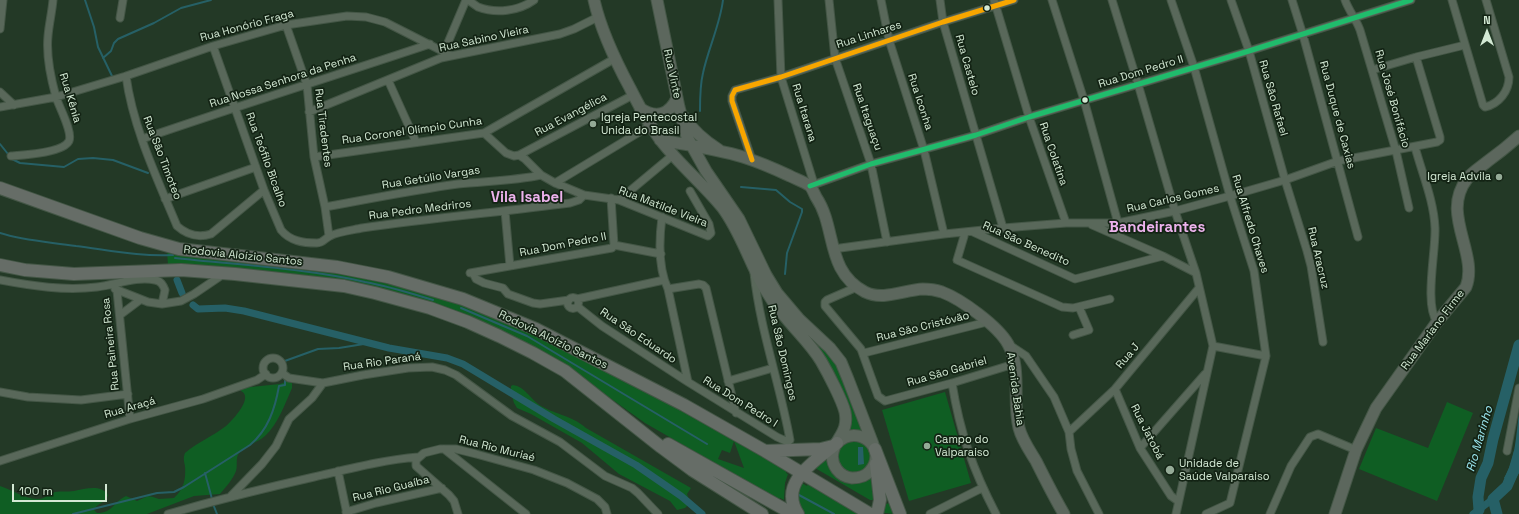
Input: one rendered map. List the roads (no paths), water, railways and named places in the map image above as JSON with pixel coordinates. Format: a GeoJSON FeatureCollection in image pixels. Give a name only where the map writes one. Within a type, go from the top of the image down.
{"type":"FeatureCollection","features":[{"type":"Feature","properties":{"kind":"main road"},"geometry":{"type":"LineString","coordinates":[[594,0],[598,17],[614,60],[660,140],[716,200],[727,215],[765,288],[781,313],[810,345],[826,370],[845,412],[844,428],[833,452],[833,461],[841,473],[849,477],[859,477],[868,473],[874,466],[875,453]]}},
{"type":"Feature","properties":{"kind":"main road","name":"Rua Vinte"},"geometry":{"type":"LineString","coordinates":[[657,0],[678,103],[684,127],[692,146],[706,172],[739,219],[766,275],[777,293],[799,319],[830,348],[841,362],[875,453]]}},
{"type":"Feature","properties":{"kind":"main road"},"geometry":{"type":"LineString","coordinates":[[640,107],[648,113],[658,114],[667,111],[674,104],[678,103],[686,121],[696,132],[710,144],[725,153]]}},
{"type":"Feature","properties":{"kind":"main road","name":"Rua Mariano Firme"},"geometry":{"type":"LineString","coordinates":[[1335,514],[1356,450],[1376,408],[1437,322],[1462,293],[1468,281],[1468,263],[1458,225],[1458,206],[1461,190],[1471,174],[1519,136]]}},
{"type":"Feature","properties":{"kind":"main road"},"geometry":{"type":"LineString","coordinates":[[660,140],[752,160],[812,185]]}},
{"type":"Feature","properties":{"kind":"main road"},"geometry":{"type":"LineString","coordinates":[[706,172],[708,164],[712,158],[725,153]]}},
{"type":"Feature","properties":{"kind":"main road","name":"Avenida Bahia"},"geometry":{"type":"LineString","coordinates":[[812,185],[826,218],[832,249],[842,271],[857,287],[866,292],[878,295],[889,295],[923,289],[941,291],[987,322],[998,331],[1008,344],[1015,357],[1017,418],[1020,432],[1060,513]]}},
{"type":"Feature","properties":{"kind":"main road","name":"Rodovia Aloízio Santos"},"geometry":{"type":"LineString","coordinates":[[0,188],[140,238],[179,249],[337,267],[388,277],[463,299],[536,329],[684,406],[764,451],[870,514]]}},
{"type":"Feature","properties":{"kind":"main road","name":"Rodovia Aloízio Santos"},"geometry":{"type":"LineString","coordinates":[[0,265],[25,270],[74,274],[181,270],[225,273],[344,286],[430,308],[468,322],[533,352],[565,371],[692,470],[762,514]]}},
{"type":"Feature","properties":{"kind":"main road"},"geometry":{"type":"LineString","coordinates":[[632,424],[793,514]]}},
{"type":"Feature","properties":{"kind":"main road"},"geometry":{"type":"LineString","coordinates":[[798,514],[793,503],[792,495],[795,482],[801,473],[840,440],[849,435],[859,435],[867,439],[875,453],[900,514]]}},
{"type":"Feature","properties":{"kind":"main road"},"geometry":{"type":"LineString","coordinates":[[764,451],[822,449],[837,443]]}},
{"type":"Feature","properties":{"kind":"main road"},"geometry":{"type":"LineString","coordinates":[[875,453],[880,500],[877,514]]}},
{"type":"Feature","properties":{"kind":"street"},"geometry":{"type":"LineString","coordinates":[[0,29],[3,0]]}},
{"type":"Feature","properties":{"kind":"street","name":"Rua Kênia"},"geometry":{"type":"LineString","coordinates":[[11,156],[46,152],[69,142],[70,137],[68,129],[56,97],[48,53],[47,37],[53,0]]}},
{"type":"Feature","properties":{"kind":"street"},"geometry":{"type":"LineString","coordinates":[[120,18],[123,0]]}},
{"type":"Feature","properties":{"kind":"street"},"geometry":{"type":"LineString","coordinates":[[447,53],[467,0],[478,7],[498,11],[517,8],[534,0]]}},
{"type":"Feature","properties":{"kind":"street","name":"Rua Itarana"},"geometry":{"type":"LineString","coordinates":[[778,0],[781,76],[812,185]]}},
{"type":"Feature","properties":{"kind":"street","name":"Rua Itaguaçu"},"geometry":{"type":"LineString","coordinates":[[829,0],[835,58],[871,164],[887,242]]}},
{"type":"Feature","properties":{"kind":"street","name":"Rua Iconha"},"geometry":{"type":"LineString","coordinates":[[881,0],[889,40],[924,150],[944,234]]}},
{"type":"Feature","properties":{"kind":"street","name":"Rua Castelo"},"geometry":{"type":"LineString","coordinates":[[940,0],[943,22],[1003,228]]}},
{"type":"Feature","properties":{"kind":"street","name":"Rua Linhares"},"geometry":{"type":"LineString","coordinates":[[752,160],[732,101],[735,90],[943,22],[994,3],[1014,0]]}},
{"type":"Feature","properties":{"kind":"street"},"geometry":{"type":"LineString","coordinates":[[1052,0],[1084,100],[1118,223]]}},
{"type":"Feature","properties":{"kind":"street"},"geometry":{"type":"LineString","coordinates":[[1112,0],[1175,211],[1196,273],[1212,346],[1176,514]]}},
{"type":"Feature","properties":{"kind":"street","name":"Rua Alfredo Chaves"},"geometry":{"type":"LineString","coordinates":[[1171,0],[1194,67],[1230,196],[1254,271],[1266,356],[1230,503],[1206,514]]}},
{"type":"Feature","properties":{"kind":"street","name":"Rua São Rafael"},"geometry":{"type":"LineString","coordinates":[[1231,0],[1249,51],[1285,180]]}},
{"type":"Feature","properties":{"kind":"street","name":"Rua Duque de Caxias"},"geometry":{"type":"LineString","coordinates":[[1292,0],[1303,35],[1358,237]]}},
{"type":"Feature","properties":{"kind":"street","name":"Rua José Bonifácio"},"geometry":{"type":"LineString","coordinates":[[1345,0],[1348,10],[1360,30],[1396,151],[1409,208]]}},
{"type":"Feature","properties":{"kind":"street","name":"Rua Dom Pedro II"},"geometry":{"type":"LineString","coordinates":[[812,185],[871,164],[976,135],[1084,100],[1303,35],[1398,2],[1411,0]]}},
{"type":"Feature","properties":{"kind":"street"},"geometry":{"type":"LineString","coordinates":[[1452,0],[1483,105],[1485,107],[1500,99],[1507,89],[1509,77],[1486,0]]}},
{"type":"Feature","properties":{"kind":"street","name":"Rua Colatina"},"geometry":{"type":"LineString","coordinates":[[994,3],[1029,117],[1066,224]]}},
{"type":"Feature","properties":{"kind":"street","name":"Rua Honório Fraga"},"geometry":{"type":"LineString","coordinates":[[0,107],[56,97],[126,76],[213,46],[286,25],[347,16],[366,17],[385,22],[447,53]]}},
{"type":"Feature","properties":{"kind":"street","name":"Rua Sabino Vieira"},"geometry":{"type":"LineString","coordinates":[[309,112],[388,80],[447,53],[560,34],[598,17]]}},
{"type":"Feature","properties":{"kind":"street","name":"Rua Tiradentes"},"geometry":{"type":"LineString","coordinates":[[286,25],[307,85],[314,156],[325,207],[329,236]]}},
{"type":"Feature","properties":{"kind":"street","name":"Rua Nossa Senhora da Penha"},"geometry":{"type":"LineString","coordinates":[[142,139],[235,107],[307,85],[430,44]]}},
{"type":"Feature","properties":{"kind":"street"},"geometry":{"type":"LineString","coordinates":[[1372,70],[1465,45]]}},
{"type":"Feature","properties":{"kind":"street","name":"Rua Teófilo Bicalho"},"geometry":{"type":"LineString","coordinates":[[213,46],[264,190],[281,230],[285,235],[298,241],[310,243],[322,242],[329,236]]}},
{"type":"Feature","properties":{"kind":"street","name":"Rua Carlos Gomes"},"geometry":{"type":"LineString","coordinates":[[832,249],[944,234],[1003,228],[1066,224],[1118,223],[1175,211],[1230,196],[1285,180],[1338,161],[1437,142],[1440,140],[1440,137],[1416,57]]}},
{"type":"Feature","properties":{"kind":"street","name":"Rua Coronel Olímpio Cunha"},"geometry":{"type":"LineString","coordinates":[[314,156],[484,134],[614,60]]}},
{"type":"Feature","properties":{"kind":"street","name":"Rua São Timoteo"},"geometry":{"type":"LineString","coordinates":[[126,76],[132,109],[142,139],[177,226],[184,233],[194,236],[211,234],[264,190]]}},
{"type":"Feature","properties":{"kind":"street"},"geometry":{"type":"LineString","coordinates":[[388,80],[416,142]]}},
{"type":"Feature","properties":{"kind":"street"},"geometry":{"type":"LineString","coordinates":[[0,92],[14,105]]}},
{"type":"Feature","properties":{"kind":"street","name":"Rua Evangélica"},"geometry":{"type":"LineString","coordinates":[[519,156],[633,95]]}},
{"type":"Feature","properties":{"kind":"street"},"geometry":{"type":"LineString","coordinates":[[555,183],[651,125]]}},
{"type":"Feature","properties":{"kind":"street","name":"Rua Matilde Vieira"},"geometry":{"type":"LineString","coordinates":[[484,134],[506,153],[519,156],[529,162],[541,175],[555,183],[584,195],[619,200],[705,236],[710,236],[711,233],[709,224],[690,191]]}},
{"type":"Feature","properties":{"kind":"street"},"geometry":{"type":"LineString","coordinates":[[1414,147],[1431,205],[1435,226],[1430,281],[1433,315],[1437,322]]}},
{"type":"Feature","properties":{"kind":"street"},"geometry":{"type":"LineString","coordinates":[[619,200],[673,155]]}},
{"type":"Feature","properties":{"kind":"street"},"geometry":{"type":"LineString","coordinates":[[166,199],[256,167]]}},
{"type":"Feature","properties":{"kind":"street","name":"Rua Getúlio Vargas"},"geometry":{"type":"LineString","coordinates":[[325,207],[441,187],[477,182],[525,179],[541,175]]}},
{"type":"Feature","properties":{"kind":"street","name":"Rua Aracruz"},"geometry":{"type":"LineString","coordinates":[[1285,180],[1311,266],[1323,342]]}},
{"type":"Feature","properties":{"kind":"street","name":"Rua Pedro Medriros"},"geometry":{"type":"LineString","coordinates":[[329,236],[360,229],[411,221],[570,204],[579,200],[584,195]]}},
{"type":"Feature","properties":{"kind":"street","name":"Rua Dom Pedro II"},"geometry":{"type":"LineString","coordinates":[[569,300],[540,304],[532,303],[508,294],[503,288],[484,283],[476,279],[471,273],[609,250],[614,246],[611,198]]}},
{"type":"Feature","properties":{"kind":"street"},"geometry":{"type":"LineString","coordinates":[[505,211],[510,266]]}},
{"type":"Feature","properties":{"kind":"street","name":"Rua Dom Pedro I"},"geometry":{"type":"LineString","coordinates":[[662,217],[660,230],[664,280],[668,289],[688,382],[777,437],[784,441],[789,441]]}},
{"type":"Feature","properties":{"kind":"street"},"geometry":{"type":"LineString","coordinates":[[1090,224],[1163,256],[1196,273]]}},
{"type":"Feature","properties":{"kind":"street"},"geometry":{"type":"LineString","coordinates":[[969,232],[957,260],[1062,307],[1074,308],[1110,300]]}},
{"type":"Feature","properties":{"kind":"street","name":"Rua São Benedito"},"geometry":{"type":"LineString","coordinates":[[969,232],[1075,279],[1163,256]]}},
{"type":"Feature","properties":{"kind":"street"},"geometry":{"type":"LineString","coordinates":[[614,246],[661,254]]}},
{"type":"Feature","properties":{"kind":"street","name":"Rua São Domingos"},"geometry":{"type":"LineString","coordinates":[[754,269],[761,317],[786,420],[789,441]]}},
{"type":"Feature","properties":{"kind":"street"},"geometry":{"type":"LineString","coordinates":[[109,285],[117,291],[140,300],[152,304],[162,304],[181,301],[225,273]]}},
{"type":"Feature","properties":{"kind":"street","name":"Rua Paineira Rosa"},"geometry":{"type":"LineString","coordinates":[[0,280],[33,286],[71,288],[109,285],[140,279],[157,280],[161,282],[165,290],[162,304]]}},
{"type":"Feature","properties":{"kind":"street"},"geometry":{"type":"LineString","coordinates":[[577,299],[579,304],[578,307],[575,309],[570,308],[568,305],[571,298],[577,299],[664,280]]}},
{"type":"Feature","properties":{"kind":"street"},"geometry":{"type":"LineString","coordinates":[[668,289],[699,284],[706,288],[736,413]]}},
{"type":"Feature","properties":{"kind":"street"},"geometry":{"type":"LineString","coordinates":[[857,287],[827,300],[825,302],[825,306],[864,353]]}},
{"type":"Feature","properties":{"kind":"street","name":"Rua J"},"geometry":{"type":"LineString","coordinates":[[1069,432],[1114,390],[1199,288]]}},
{"type":"Feature","properties":{"kind":"street","name":"Rua Paineira Rosa"},"geometry":{"type":"LineString","coordinates":[[117,291],[130,419]]}},
{"type":"Feature","properties":{"kind":"street"},"geometry":{"type":"LineString","coordinates":[[120,315],[140,300]]}},
{"type":"Feature","properties":{"kind":"street","name":"Rua São Eduardo"},"geometry":{"type":"LineString","coordinates":[[578,307],[602,326],[688,382]]}},
{"type":"Feature","properties":{"kind":"street"},"geometry":{"type":"LineString","coordinates":[[1073,335],[1089,330],[1079,307]]}},
{"type":"Feature","properties":{"kind":"street","name":"Rua São Cristóvão"},"geometry":{"type":"LineString","coordinates":[[864,353],[987,322]]}},
{"type":"Feature","properties":{"kind":"street"},"geometry":{"type":"LineString","coordinates":[[1212,346],[1266,356]]}},
{"type":"Feature","properties":{"kind":"street","name":"Rua São Gabriel"},"geometry":{"type":"LineString","coordinates":[[864,353],[878,396],[885,401],[952,384],[1015,357]]}},
{"type":"Feature","properties":{"kind":"street"},"geometry":{"type":"LineString","coordinates":[[1015,357],[1026,356],[1054,397],[1069,432],[1076,471],[1099,514]]}},
{"type":"Feature","properties":{"kind":"street"},"geometry":{"type":"LineString","coordinates":[[275,359],[280,362],[283,369],[282,373],[274,378],[266,374],[264,365],[266,361],[275,359]]}},
{"type":"Feature","properties":{"kind":"street","name":"Rua Rio Paraná"},"geometry":{"type":"LineString","coordinates":[[282,373],[289,378],[323,383],[408,368],[432,367],[445,370],[461,378],[512,416],[560,442],[605,476],[632,488],[658,514]]}},
{"type":"Feature","properties":{"kind":"street"},"geometry":{"type":"LineString","coordinates":[[728,381],[773,368]]}},
{"type":"Feature","properties":{"kind":"street"},"geometry":{"type":"LineString","coordinates":[[1140,448],[1206,373]]}},
{"type":"Feature","properties":{"kind":"street","name":"Rua Araçá"},"geometry":{"type":"LineString","coordinates":[[0,461],[130,419],[203,399],[257,380],[266,374]]}},
{"type":"Feature","properties":{"kind":"street"},"geometry":{"type":"LineString","coordinates":[[168,514],[231,496],[262,464],[276,446],[289,420],[312,398],[323,383]]}},
{"type":"Feature","properties":{"kind":"street"},"geometry":{"type":"LineString","coordinates":[[952,384],[956,411],[966,447],[982,488],[996,514]]}},
{"type":"Feature","properties":{"kind":"street"},"geometry":{"type":"LineString","coordinates":[[1507,451],[1519,388]]}},
{"type":"Feature","properties":{"kind":"street","name":"Rua Jatobá"},"geometry":{"type":"LineString","coordinates":[[1114,390],[1140,448],[1171,496],[1178,501]]}},
{"type":"Feature","properties":{"kind":"street"},"geometry":{"type":"LineString","coordinates":[[0,392],[28,397],[81,400],[128,394]]}},
{"type":"Feature","properties":{"kind":"street"},"geometry":{"type":"LineString","coordinates":[[1270,514],[1291,466],[1310,437],[1318,434],[1356,450]]}},
{"type":"Feature","properties":{"kind":"street"},"geometry":{"type":"LineString","coordinates":[[444,449],[526,514]]}},
{"type":"Feature","properties":{"kind":"street","name":"Rua Rio Muriaé"},"geometry":{"type":"LineString","coordinates":[[231,496],[366,464],[394,459],[418,457],[432,450],[456,449],[534,470],[567,483],[593,496],[602,503],[607,514]]}},
{"type":"Feature","properties":{"kind":"street"},"geometry":{"type":"LineString","coordinates":[[418,457],[416,460],[416,466],[442,488],[454,501],[458,514]]}},
{"type":"Feature","properties":{"kind":"street"},"geometry":{"type":"LineString","coordinates":[[338,471],[347,513]]}},
{"type":"Feature","properties":{"kind":"street","name":"Rua Rio Guaíba"},"geometry":{"type":"LineString","coordinates":[[347,513],[376,503],[442,488]]}},
{"type":"Feature","properties":{"kind":"street"},"geometry":{"type":"LineString","coordinates":[[930,514],[982,488]]}},
{"type":"Feature","properties":{"kind":"water","name":"Rio Marinho"},"geometry":{"type":"Polygon","coordinates":[[[1519,413],[1519,473],[1513,484],[1504,478],[1513,455],[1519,413]]]}},
{"type":"Feature","properties":{"kind":"water"},"geometry":{"type":"Polygon","coordinates":[[[858,447],[863,447],[864,464],[858,465],[858,447]]]}},
{"type":"Feature","properties":{"kind":"waterway"},"geometry":{"type":"LineString","coordinates":[[85,0],[94,27],[98,47],[112,76]]}},
{"type":"Feature","properties":{"kind":"waterway"},"geometry":{"type":"LineString","coordinates":[[103,58],[111,51],[114,43],[118,39],[154,23],[181,8],[211,0]]}},
{"type":"Feature","properties":{"kind":"waterway"},"geometry":{"type":"LineString","coordinates":[[700,111],[702,78],[723,0]]}},
{"type":"Feature","properties":{"kind":"waterway"},"geometry":{"type":"LineString","coordinates":[[0,144],[12,159],[20,163],[64,167],[78,159],[93,158],[113,160],[148,173]]}},
{"type":"Feature","properties":{"kind":"waterway"},"geometry":{"type":"LineString","coordinates":[[741,187],[776,190],[790,202],[802,209],[787,253],[785,274]]}},
{"type":"Feature","properties":{"kind":"waterway"},"geometry":{"type":"LineString","coordinates":[[0,233],[28,240],[124,253],[173,255]]}},
{"type":"Feature","properties":{"kind":"waterway"},"geometry":{"type":"LineString","coordinates":[[175,258],[318,273],[382,286],[433,300]]}},
{"type":"Feature","properties":{"kind":"waterway"},"geometry":{"type":"LineString","coordinates":[[177,280],[182,293]]}},
{"type":"Feature","properties":{"kind":"waterway"},"geometry":{"type":"LineString","coordinates":[[193,305],[198,309],[225,308],[244,311],[389,348],[447,358],[463,364],[554,419],[636,465],[681,496],[702,514]]}},
{"type":"Feature","properties":{"kind":"waterway"},"geometry":{"type":"LineString","coordinates":[[461,308],[527,336],[707,444]]}},
{"type":"Feature","properties":{"kind":"waterway"},"geometry":{"type":"LineString","coordinates":[[284,372],[282,362],[318,349],[339,348],[370,343]]}},
{"type":"Feature","properties":{"kind":"waterway","name":"Rio Marinho"},"geometry":{"type":"LineString","coordinates":[[1479,510],[1478,497],[1481,478],[1488,463],[1493,439],[1519,345]]}},
{"type":"Feature","properties":{"kind":"waterway"},"geometry":{"type":"LineString","coordinates":[[73,514],[157,493],[174,492],[250,445],[262,433],[266,426],[273,411],[279,386],[285,385],[285,378]]}},
{"type":"Feature","properties":{"kind":"waterway"},"geometry":{"type":"LineString","coordinates":[[1497,514],[1493,499],[1507,486],[1519,453]]}},
{"type":"Feature","properties":{"kind":"waterway"},"geometry":{"type":"LineString","coordinates":[[205,473],[212,499]]}},
{"type":"Feature","properties":{"kind":"waterway"},"geometry":{"type":"LineString","coordinates":[[799,495],[834,514]]}},
{"type":"Feature","properties":{"kind":"waterway","name":"Rio Marinho"},"geometry":{"type":"LineString","coordinates":[[1473,514],[1493,499]]}},
{"type":"Feature","properties":{"kind":"waterway"},"geometry":{"type":"LineString","coordinates":[[213,504],[217,514]]}},
{"type":"Feature","properties":{"kind":"place","name":"Igreja Pentecostal Unida do Brasil"},"geometry":{"type":"Point","coordinates":[593,124]}},
{"type":"Feature","properties":{"kind":"place","name":"Igreja Advila"},"geometry":{"type":"Point","coordinates":[1499,177]}},
{"type":"Feature","properties":{"kind":"place","name":"Campo do Valparaiso"},"geometry":{"type":"Point","coordinates":[927,446]}},
{"type":"Feature","properties":{"kind":"place","name":"Unidade de Saúde Valparaiso"},"geometry":{"type":"Point","coordinates":[1170,470]}},
{"type":"Feature","properties":{"kind":"district","name":"Vila Isabel"},"geometry":{"type":"Point","coordinates":[527,198]}},
{"type":"Feature","properties":{"kind":"district","name":"Bandeirantes"},"geometry":{"type":"Point","coordinates":[1157,228]}}]}
